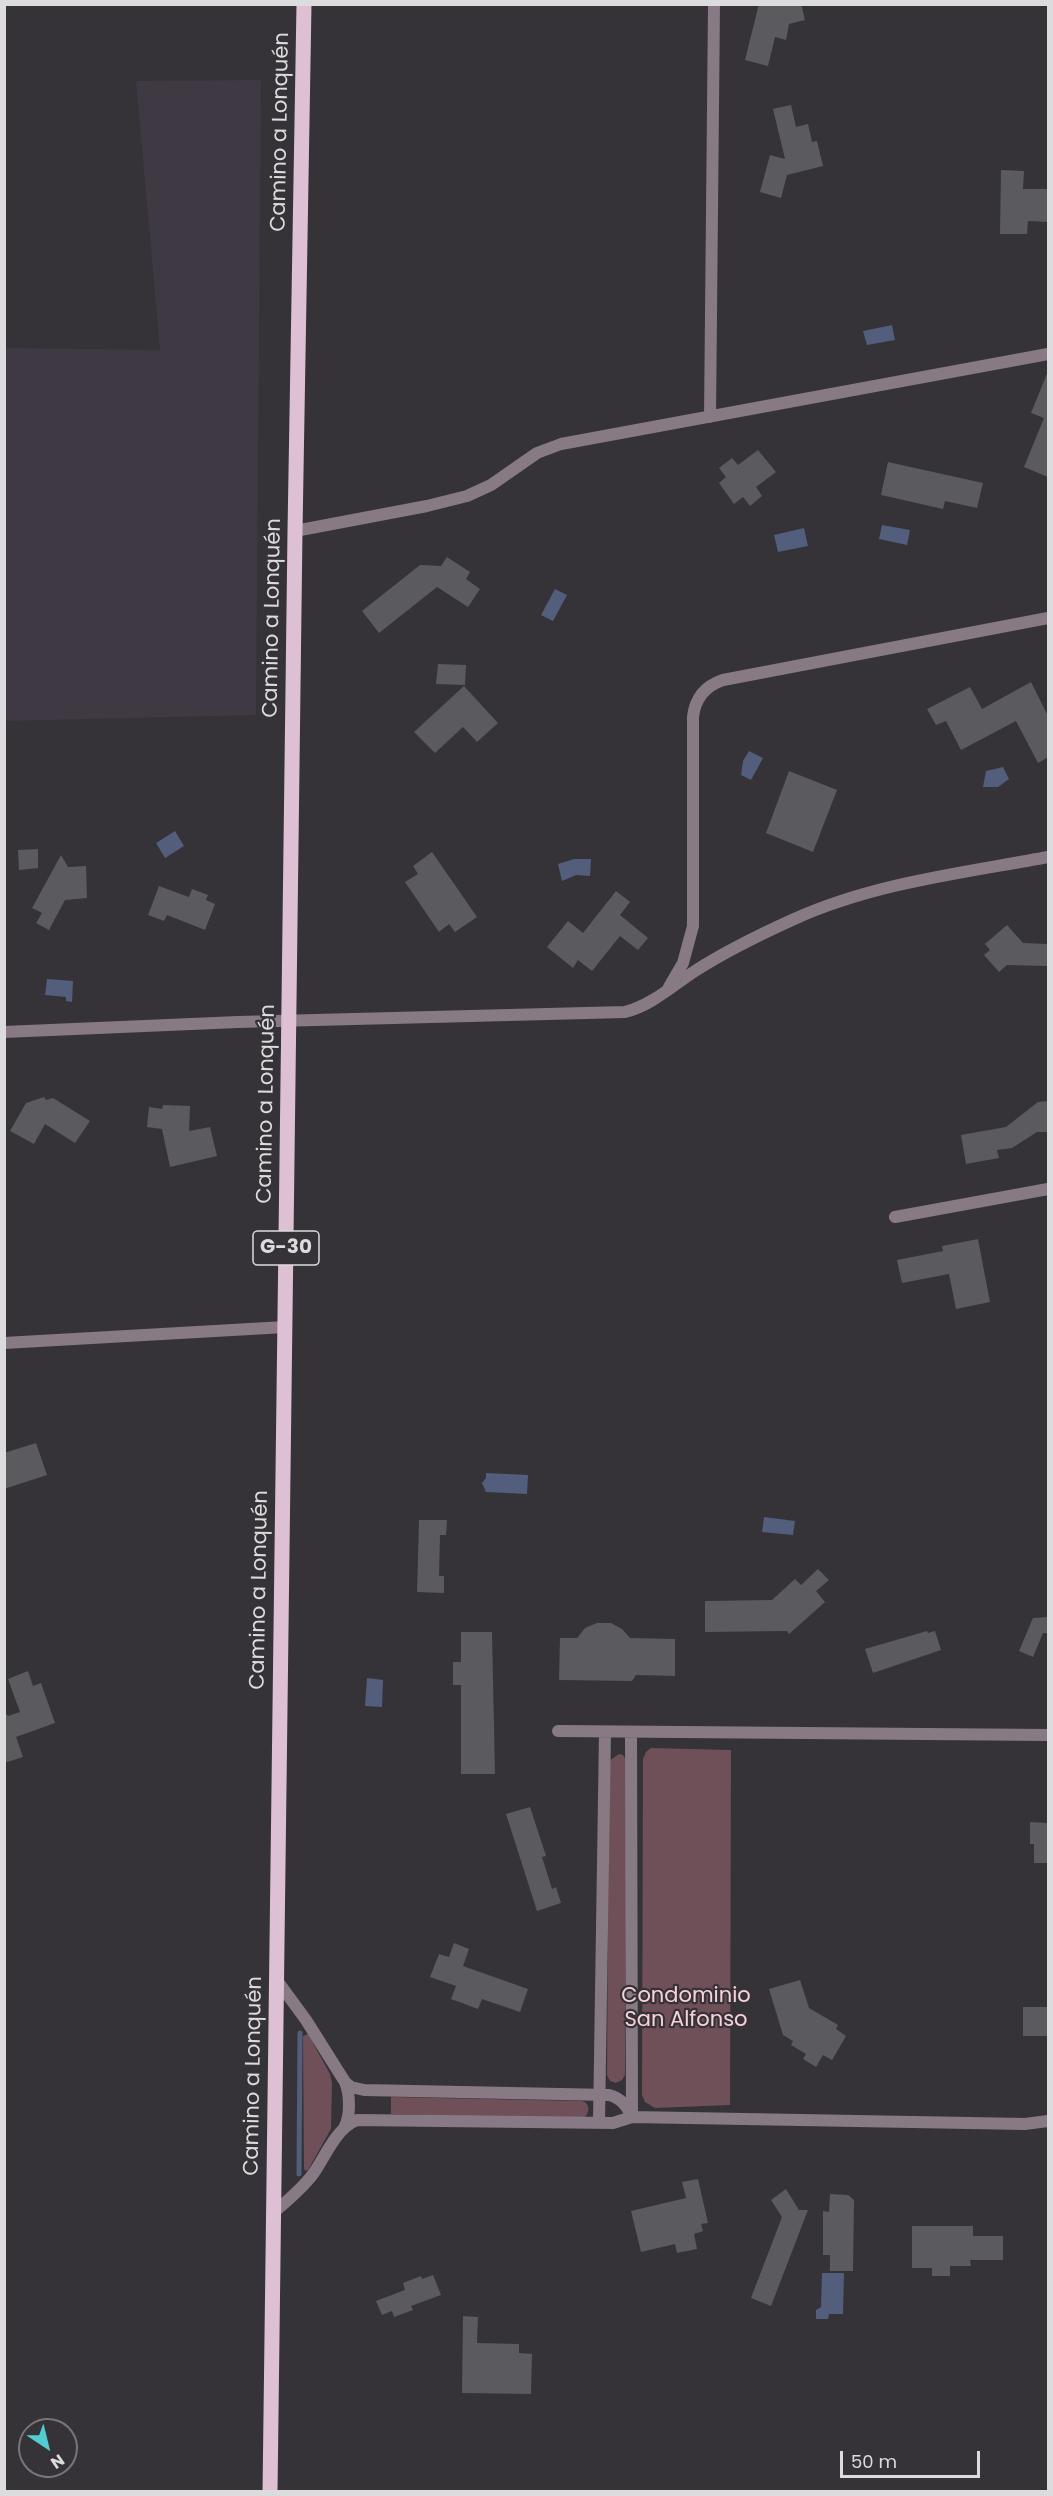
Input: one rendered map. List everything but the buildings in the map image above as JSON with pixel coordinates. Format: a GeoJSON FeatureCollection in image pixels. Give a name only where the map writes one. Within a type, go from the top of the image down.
{"type":"FeatureCollection","features":[{"type":"Feature","properties":{"kind":"main road","name":"Camino a Lonquén"},"geometry":{"type":"LineString","coordinates":[[270,2492],[304,4]]}},
{"type":"Feature","properties":{"kind":"street"},"geometry":{"type":"LineString","coordinates":[[710,417],[714,4]]}},
{"type":"Feature","properties":{"kind":"street"},"geometry":{"type":"LineString","coordinates":[[295,531],[427,506],[467,496],[491,485],[537,453],[561,444],[1048,354]]}},
{"type":"Feature","properties":{"kind":"street"},"geometry":{"type":"LineString","coordinates":[[666,990],[682,963],[693,926],[693,717],[696,703],[704,691],[723,680],[1048,618]]}},
{"type":"Feature","properties":{"kind":"street"},"geometry":{"type":"LineString","coordinates":[[4,1032],[289,1021],[612,1014],[645,1006],[718,957],[828,904],[893,885],[1048,857]]}},
{"type":"Feature","properties":{"kind":"street"},"geometry":{"type":"LineString","coordinates":[[895,1217],[1048,1189]]}},
{"type":"Feature","properties":{"kind":"street"},"geometry":{"type":"LineString","coordinates":[[4,1343],[285,1327]]}},
{"type":"Feature","properties":{"kind":"street"},"geometry":{"type":"LineString","coordinates":[[558,1731],[1048,1735]]}},
{"type":"Feature","properties":{"kind":"street"},"geometry":{"type":"LineString","coordinates":[[599,2123],[605,1732]]}},
{"type":"Feature","properties":{"kind":"street"},"geometry":{"type":"LineString","coordinates":[[631,1733],[632,2117]]}},
{"type":"Feature","properties":{"kind":"street"},"geometry":{"type":"LineString","coordinates":[[273,2213],[313,2174],[344,2128],[348,2109],[348,2091],[345,2082],[306,2020],[276,1979]]}},
{"type":"Feature","properties":{"kind":"street"},"geometry":{"type":"LineString","coordinates":[[345,2082],[351,2087],[364,2090],[599,2094],[620,2099],[627,2106],[632,2117]]}},
{"type":"Feature","properties":{"kind":"street"},"geometry":{"type":"LineString","coordinates":[[344,2128],[357,2120],[375,2119],[599,2123],[622,2122],[632,2117],[1024,2124],[1048,2121]]}},
{"type":"Feature","properties":{"kind":"shaded area"},"geometry":{"type":"Polygon","coordinates":[[[261,80],[256,715],[5,721],[5,348],[160,350],[136,81],[261,80]]]}},
{"type":"Feature","properties":{"kind":"green space","name":"Condominio San Alfonso"},"geometry":{"type":"Polygon","coordinates":[[[651,1748],[731,1750],[730,2105],[655,2108],[645,2102],[642,2095],[643,1759],[651,1748]]]}},
{"type":"Feature","properties":{"kind":"green space"},"geometry":{"type":"Polygon","coordinates":[[[619,1754],[623,1755],[627,1762],[625,2075],[616,2083],[610,2081],[607,2075],[609,1761],[619,1754]]]}},
{"type":"Feature","properties":{"kind":"green space"},"geometry":{"type":"Polygon","coordinates":[[[308,2034],[330,2074],[332,2083],[331,2129],[306,2171],[304,2169],[303,2036],[308,2034]]]}},
{"type":"Feature","properties":{"kind":"green space"},"geometry":{"type":"Polygon","coordinates":[[[391,2097],[582,2101],[586,2103],[588,2109],[586,2116],[580,2119],[391,2114],[391,2097]]]}},
{"type":"Feature","properties":{"kind":"water"},"geometry":{"type":"Polygon","coordinates":[[[892,325],[895,340],[867,345],[863,331],[892,325]]]}},
{"type":"Feature","properties":{"kind":"water"},"geometry":{"type":"Polygon","coordinates":[[[882,525],[910,530],[907,545],[879,539],[882,525]]]}},
{"type":"Feature","properties":{"kind":"water"},"geometry":{"type":"Polygon","coordinates":[[[804,528],[808,546],[778,552],[774,535],[804,528]]]}},
{"type":"Feature","properties":{"kind":"water"},"geometry":{"type":"Polygon","coordinates":[[[555,589],[567,595],[553,621],[541,615],[555,589]]]}},
{"type":"Feature","properties":{"kind":"water"},"geometry":{"type":"Polygon","coordinates":[[[749,751],[763,758],[751,780],[741,775],[743,761],[749,751]]]}},
{"type":"Feature","properties":{"kind":"water"},"geometry":{"type":"Polygon","coordinates":[[[1003,767],[1009,779],[998,787],[983,787],[986,771],[1003,767]]]}},
{"type":"Feature","properties":{"kind":"water"},"geometry":{"type":"Polygon","coordinates":[[[175,831],[184,846],[165,858],[156,843],[175,831]]]}},
{"type":"Feature","properties":{"kind":"water"},"geometry":{"type":"Polygon","coordinates":[[[574,859],[591,859],[590,876],[576,875],[562,881],[558,864],[574,859]]]}},
{"type":"Feature","properties":{"kind":"water"},"geometry":{"type":"Polygon","coordinates":[[[47,979],[73,981],[72,1002],[66,1001],[66,997],[45,995],[47,979]]]}},
{"type":"Feature","properties":{"kind":"water"},"geometry":{"type":"Polygon","coordinates":[[[486,1473],[528,1475],[527,1494],[486,1492],[482,1483],[486,1478],[486,1473]]]}},
{"type":"Feature","properties":{"kind":"water"},"geometry":{"type":"Polygon","coordinates":[[[764,1517],[795,1521],[793,1535],[762,1532],[764,1517]]]}},
{"type":"Feature","properties":{"kind":"water"},"geometry":{"type":"Polygon","coordinates":[[[367,1678],[383,1680],[382,1707],[365,1706],[367,1678]]]}},
{"type":"Feature","properties":{"kind":"water"},"geometry":{"type":"Polygon","coordinates":[[[822,2273],[844,2273],[843,2314],[829,2314],[828,2319],[816,2319],[816,2310],[821,2307],[822,2273]]]}},
{"type":"Feature","properties":{"kind":"waterway"},"geometry":{"type":"LineString","coordinates":[[299,2174],[300,2033]]}}]}
